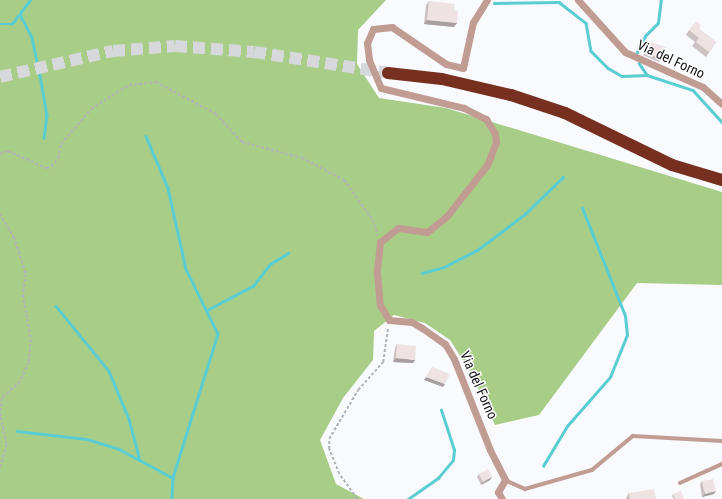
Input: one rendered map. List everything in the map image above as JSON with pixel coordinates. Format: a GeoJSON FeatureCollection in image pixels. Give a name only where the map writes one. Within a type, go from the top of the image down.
{"type":"FeatureCollection","features":[{"type":"Feature","properties":{"kind":"highway"},"geometry":{"type":"LineString","coordinates":[[388,73],[442,79],[511,95],[565,113],[672,164],[722,180]]}},
{"type":"Feature","properties":{"kind":"street"},"geometry":{"type":"LineString","coordinates":[[389,320],[380,305],[377,273],[380,242],[393,230],[420,233],[433,229],[476,184],[496,142],[486,119],[464,108],[381,88],[368,60],[370,35],[378,26],[392,27],[446,64],[463,68],[473,22],[487,0]]}},
{"type":"Feature","properties":{"kind":"street","name":"Via del Forno"},"geometry":{"type":"LineString","coordinates":[[578,0],[625,52],[703,87],[722,104]]}},
{"type":"Feature","properties":{"kind":"street","name":"Via del Forno"},"geometry":{"type":"LineString","coordinates":[[389,320],[412,322],[445,344],[506,480]]}},
{"type":"Feature","properties":{"kind":"street"},"geometry":{"type":"LineString","coordinates":[[502,499],[498,492],[506,480]]}},
{"type":"Feature","properties":{"kind":"lane"},"geometry":{"type":"LineString","coordinates":[[506,480],[525,489],[592,470],[633,436],[722,441]]}},
{"type":"Feature","properties":{"kind":"lane"},"geometry":{"type":"LineString","coordinates":[[680,483],[722,464]]}},
{"type":"Feature","properties":{"kind":"path"},"geometry":{"type":"LineString","coordinates":[[0,154],[8,151],[46,168],[51,166],[58,158],[61,144],[91,108],[129,85],[156,82],[216,114],[242,142],[302,158],[344,180],[373,220],[380,242]]}},
{"type":"Feature","properties":{"kind":"path"},"geometry":{"type":"LineString","coordinates":[[0,214],[14,237],[26,274],[23,295],[31,339],[29,363],[20,382],[2,398],[0,417],[7,445],[0,468]]}},
{"type":"Feature","properties":{"kind":"path"},"geometry":{"type":"LineString","coordinates":[[357,499],[339,474],[329,448],[329,439],[358,390],[383,362],[389,320]]}},
{"type":"Feature","properties":{"kind":"green space"},"geometry":{"type":"Polygon","coordinates":[[[0,0],[386,0],[358,30],[357,64],[379,98],[446,108],[722,192],[722,285],[637,283],[539,415],[495,425],[470,371],[450,340],[425,323],[394,315],[374,331],[373,360],[343,398],[320,440],[336,484],[364,499],[0,499],[0,0]]]}},
{"type":"Feature","properties":{"kind":"building"},"geometry":{"type":"Polygon","coordinates":[[[429,1],[455,4],[454,10],[458,11],[457,23],[427,20],[429,1]]]}},
{"type":"Feature","properties":{"kind":"building"},"geometry":{"type":"Polygon","coordinates":[[[696,21],[701,25],[699,29],[716,42],[709,52],[696,42],[699,38],[689,30],[696,21]]]}},
{"type":"Feature","properties":{"kind":"building"},"geometry":{"type":"Polygon","coordinates":[[[650,42],[666,47],[661,59],[646,52],[650,42]]]}},
{"type":"Feature","properties":{"kind":"building"},"geometry":{"type":"Polygon","coordinates":[[[397,344],[416,346],[415,360],[396,358],[397,344]]]}},
{"type":"Feature","properties":{"kind":"building"},"geometry":{"type":"Polygon","coordinates":[[[432,367],[450,374],[445,384],[426,377],[432,367]]]}},
{"type":"Feature","properties":{"kind":"building"},"geometry":{"type":"Polygon","coordinates":[[[488,469],[492,477],[483,482],[479,474],[488,469]]]}},
{"type":"Feature","properties":{"kind":"building"},"geometry":{"type":"Polygon","coordinates":[[[713,479],[716,491],[705,494],[702,481],[713,479]]]}},
{"type":"Feature","properties":{"kind":"building"},"geometry":{"type":"Polygon","coordinates":[[[654,489],[656,499],[630,499],[629,493],[654,489]]]}},
{"type":"Feature","properties":{"kind":"building"},"geometry":{"type":"Polygon","coordinates":[[[681,491],[684,499],[675,499],[673,494],[681,491]]]}},
{"type":"Feature","properties":{"kind":"waterway"},"geometry":{"type":"LineString","coordinates":[[0,24],[12,24],[30,0]]}},
{"type":"Feature","properties":{"kind":"waterway"},"geometry":{"type":"LineString","coordinates":[[636,54],[645,36],[658,23],[661,0]]}},
{"type":"Feature","properties":{"kind":"waterway"},"geometry":{"type":"LineString","coordinates":[[494,3],[559,2],[586,23],[591,51],[608,68],[622,76],[647,75],[693,90],[722,122]]}},
{"type":"Feature","properties":{"kind":"waterway"},"geometry":{"type":"LineString","coordinates":[[20,14],[32,38],[40,76],[47,114],[44,138]]}},
{"type":"Feature","properties":{"kind":"waterway"},"geometry":{"type":"LineString","coordinates":[[639,63],[647,75]]}},
{"type":"Feature","properties":{"kind":"waterway"},"geometry":{"type":"LineString","coordinates":[[146,136],[168,188],[186,269],[218,334],[173,478],[172,499]]}},
{"type":"Feature","properties":{"kind":"waterway"},"geometry":{"type":"LineString","coordinates":[[422,273],[444,267],[476,251],[525,214],[563,177]]}},
{"type":"Feature","properties":{"kind":"waterway"},"geometry":{"type":"LineString","coordinates":[[543,466],[567,426],[610,377],[627,335],[625,316],[582,208]]}},
{"type":"Feature","properties":{"kind":"waterway"},"geometry":{"type":"LineString","coordinates":[[207,310],[253,286],[270,264],[288,253]]}},
{"type":"Feature","properties":{"kind":"waterway"},"geometry":{"type":"LineString","coordinates":[[56,306],[109,371],[129,419],[140,460]]}},
{"type":"Feature","properties":{"kind":"waterway"},"geometry":{"type":"LineString","coordinates":[[408,499],[438,478],[453,460],[454,450],[441,410]]}},
{"type":"Feature","properties":{"kind":"waterway"},"geometry":{"type":"LineString","coordinates":[[17,431],[87,439],[119,449],[173,478]]}},
{"type":"Feature","properties":{"kind":"tunnel"},"geometry":{"type":"LineString","coordinates":[[0,77],[113,51],[175,46],[254,52],[388,73]]}}]}
